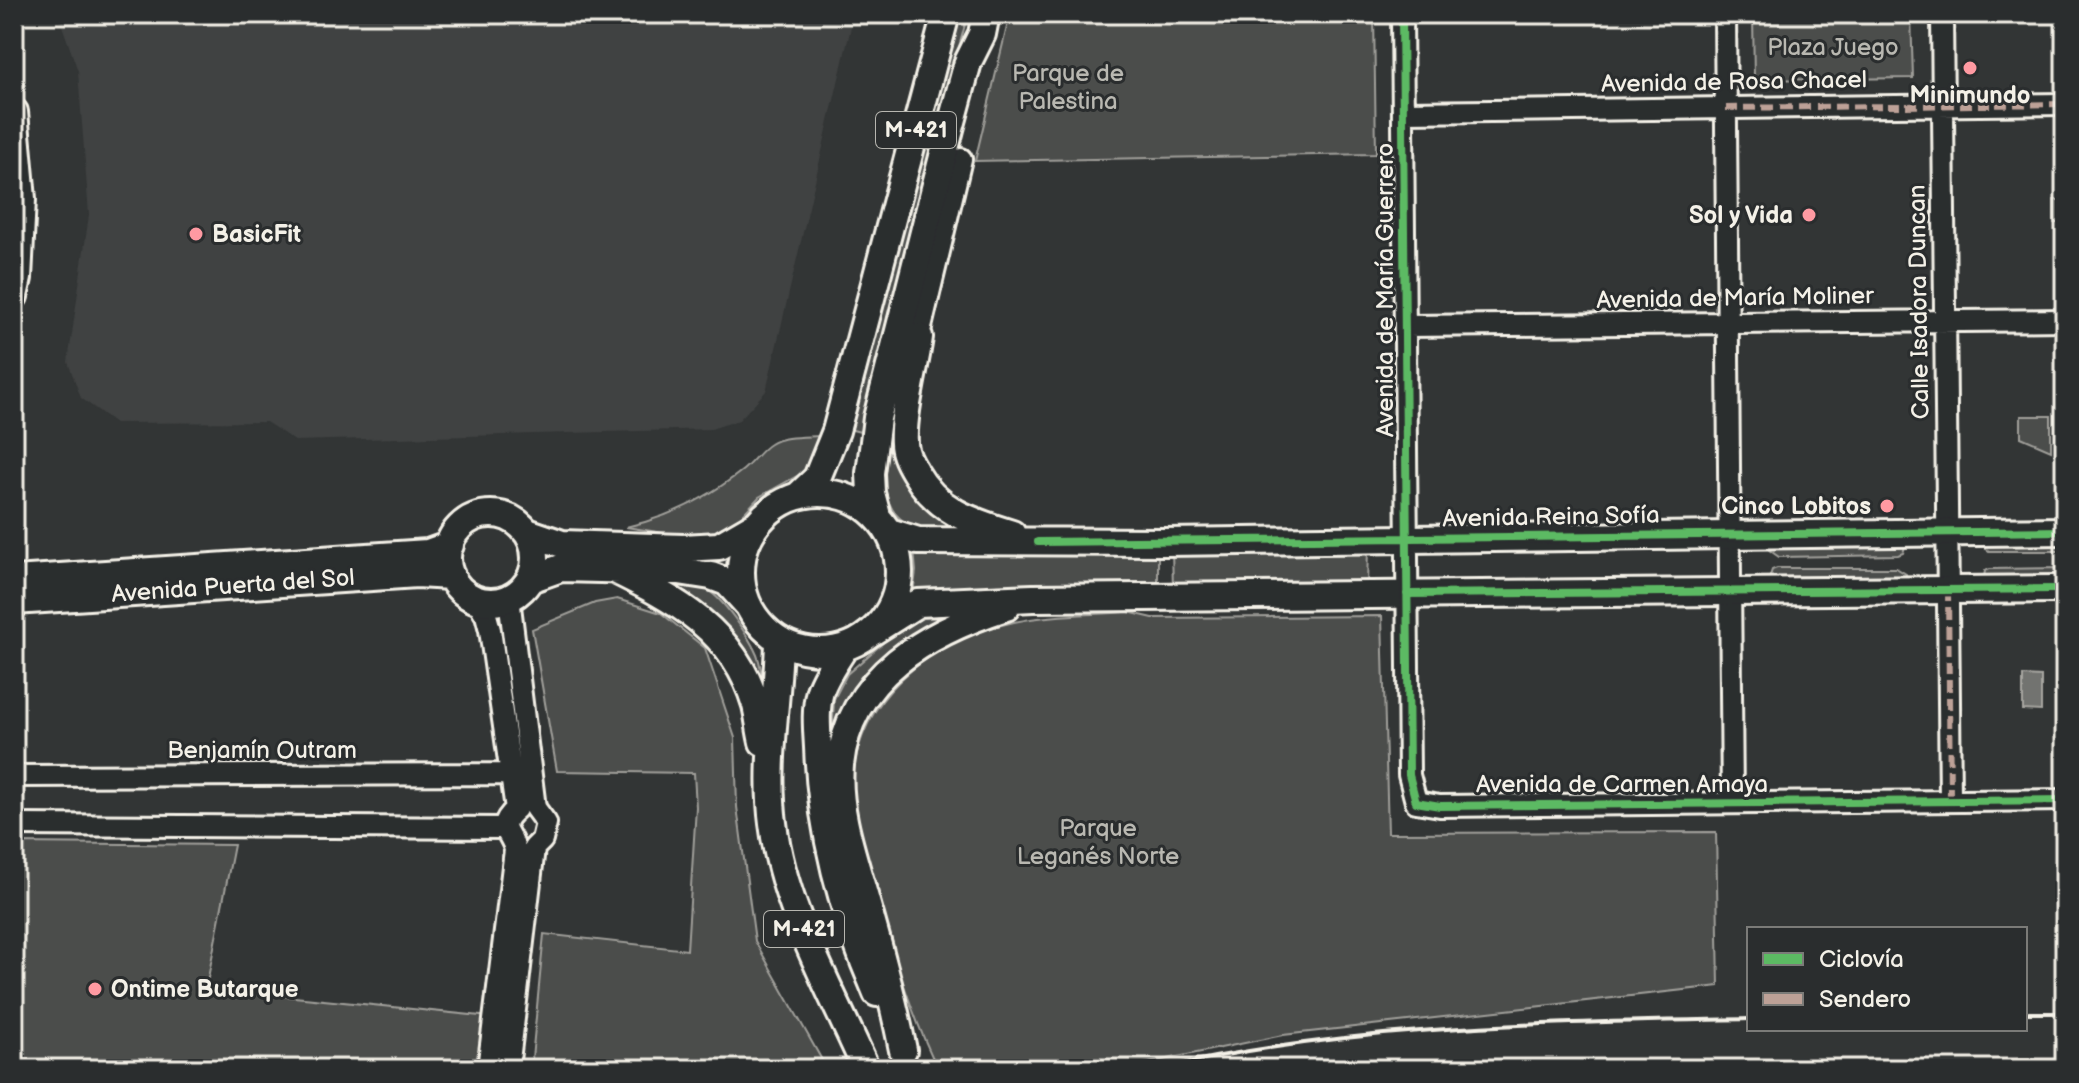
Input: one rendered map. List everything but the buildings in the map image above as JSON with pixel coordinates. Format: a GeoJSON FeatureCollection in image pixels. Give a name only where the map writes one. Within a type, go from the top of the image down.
{"type":"FeatureCollection","features":[{"type":"Feature","properties":{"kind":"main road","name":"M-421"},"geometry":{"type":"LineString","coordinates":[[757,524],[776,507],[798,496],[817,478],[836,431],[946,14]]}},
{"type":"Feature","properties":{"kind":"main road","name":"M-421"},"geometry":{"type":"LineString","coordinates":[[961,159],[980,64],[984,24]]}},
{"type":"Feature","properties":{"kind":"main road","name":"M-421"},"geometry":{"type":"LineString","coordinates":[[866,1069],[784,878],[772,820],[770,751],[778,684],[779,640],[800,649],[822,651],[844,648],[872,632],[883,621],[897,593],[899,562],[871,493],[870,473],[877,418],[968,62],[984,24]]}},
{"type":"Feature","properties":{"kind":"main road"},"geometry":{"type":"LineString","coordinates":[[14,112],[22,199],[18,278],[14,296]]}},
{"type":"Feature","properties":{"kind":"main road"},"geometry":{"type":"LineString","coordinates":[[919,337],[903,445],[918,479],[926,492],[970,521],[1038,542]]}},
{"type":"Feature","properties":{"kind":"main road"},"geometry":{"type":"LineString","coordinates":[[798,496],[832,493],[856,502],[883,524]]}},
{"type":"Feature","properties":{"kind":"main road"},"geometry":{"type":"LineString","coordinates":[[527,532],[535,555],[530,579],[522,590],[499,602],[477,600],[457,586],[448,566],[450,545],[463,526],[484,515],[508,518],[527,532],[562,544],[683,548],[719,546],[757,524]]}},
{"type":"Feature","properties":{"kind":"main road"},"geometry":{"type":"LineString","coordinates":[[747,604],[741,579],[743,554],[757,524]]}},
{"type":"Feature","properties":{"kind":"main road","name":"Avenida Reina Sofía"},"geometry":{"type":"LineString","coordinates":[[883,524],[918,541],[1038,542],[2065,531]]}},
{"type":"Feature","properties":{"kind":"main road","name":"Avenida Puerta del Sol"},"geometry":{"type":"LineString","coordinates":[[14,580],[428,553],[450,545]]}},
{"type":"Feature","properties":{"kind":"main road"},"geometry":{"type":"LineString","coordinates":[[530,579],[561,568],[679,571],[711,576],[727,582],[761,624],[779,640]]}},
{"type":"Feature","properties":{"kind":"main road"},"geometry":{"type":"LineString","coordinates":[[611,568],[699,617],[731,653],[742,669],[757,708],[771,781]]}},
{"type":"Feature","properties":{"kind":"main road","name":"Avenida Puerta del Sol"},"geometry":{"type":"LineString","coordinates":[[14,601],[417,574],[451,576]]}},
{"type":"Feature","properties":{"kind":"main road"},"geometry":{"type":"LineString","coordinates":[[872,632],[918,603],[1033,598],[2065,589]]}},
{"type":"Feature","properties":{"kind":"main road"},"geometry":{"type":"LineString","coordinates":[[907,1059],[845,820],[840,788],[844,744],[861,704],[883,676],[911,649],[933,635],[973,618],[1033,598]]}},
{"type":"Feature","properties":{"kind":"main road"},"geometry":{"type":"LineString","coordinates":[[844,648],[824,683],[817,710],[818,760],[826,828],[854,935],[907,1059]]}},
{"type":"Feature","properties":{"kind":"street","name":"Avenida de María Guerrero"},"geometry":{"type":"LineString","coordinates":[[1402,14],[1407,566]]}},
{"type":"Feature","properties":{"kind":"street"},"geometry":{"type":"LineString","coordinates":[[1725,14],[1732,803]]}},
{"type":"Feature","properties":{"kind":"street","name":"Calle Isadora Duncan"},"geometry":{"type":"LineString","coordinates":[[1942,14],[1950,800]]}},
{"type":"Feature","properties":{"kind":"street","name":"Avenida de Rosa Chacel"},"geometry":{"type":"LineString","coordinates":[[1404,112],[2065,104]]}},
{"type":"Feature","properties":{"kind":"street","name":"M-421"},"geometry":{"type":"LineString","coordinates":[[877,418],[910,366],[961,159]]}},
{"type":"Feature","properties":{"kind":"street","name":"Avenida de María Moliner"},"geometry":{"type":"LineString","coordinates":[[1405,326],[2065,320]]}},
{"type":"Feature","properties":{"kind":"street","name":"Avenida de Carmen Amaya"},"geometry":{"type":"LineString","coordinates":[[1407,566],[1409,775],[1416,802],[1440,806],[2065,800]]}},
{"type":"Feature","properties":{"kind":"street"},"geometry":{"type":"LineString","coordinates":[[509,598],[526,809]]}},
{"type":"Feature","properties":{"kind":"street"},"geometry":{"type":"LineString","coordinates":[[14,825],[509,836],[523,848],[536,846],[542,840],[546,823],[526,809],[510,774],[490,630],[477,600]]}},
{"type":"Feature","properties":{"kind":"street","name":"Benjamín Outram"},"geometry":{"type":"LineString","coordinates":[[14,776],[510,774]]}},
{"type":"Feature","properties":{"kind":"street"},"geometry":{"type":"LineString","coordinates":[[488,1069],[509,815],[526,809]]}},
{"type":"Feature","properties":{"kind":"street"},"geometry":{"type":"LineString","coordinates":[[508,1069],[536,846]]}},
{"type":"Feature","properties":{"kind":"shaded area"},"geometry":{"type":"Polygon","coordinates":[[[58,14],[854,14],[766,391],[739,420],[711,429],[295,441],[266,422],[115,423],[81,398],[68,362],[89,215],[78,71],[58,14]]]}},
{"type":"Feature","properties":{"kind":"shaded area"},"geometry":{"type":"Polygon","coordinates":[[[2023,676],[2041,677],[2041,711],[2023,710],[2023,676]]]}},
{"type":"Feature","properties":{"kind":"green space"},"geometry":{"type":"Polygon","coordinates":[[[956,14],[968,14],[943,105],[934,103],[956,14]]]}},
{"type":"Feature","properties":{"kind":"green space","name":"Parque de Palestina"},"geometry":{"type":"Polygon","coordinates":[[[1010,14],[1374,14],[1376,154],[975,161],[1010,14]]]}},
{"type":"Feature","properties":{"kind":"green space","name":"Plaza Juego"},"geometry":{"type":"Polygon","coordinates":[[[1753,14],[1911,14],[1913,78],[1754,80],[1753,14]]]}},
{"type":"Feature","properties":{"kind":"green space"},"geometry":{"type":"Polygon","coordinates":[[[926,132],[936,134],[860,432],[849,429],[926,132]]]}},
{"type":"Feature","properties":{"kind":"green space"},"geometry":{"type":"Polygon","coordinates":[[[2054,200],[2065,200],[2065,223],[2054,223],[2054,200]]]}},
{"type":"Feature","properties":{"kind":"green space"},"geometry":{"type":"Polygon","coordinates":[[[2021,416],[2051,416],[2051,450],[2021,437],[2021,416]]]}},
{"type":"Feature","properties":{"kind":"green space"},"geometry":{"type":"Polygon","coordinates":[[[819,436],[812,462],[804,472],[759,497],[731,527],[718,534],[677,535],[626,527],[658,518],[702,498],[743,470],[775,441],[819,436]]]}},
{"type":"Feature","properties":{"kind":"green space"},"geometry":{"type":"Polygon","coordinates":[[[883,450],[898,451],[961,529],[921,529],[896,515],[886,495],[883,450]]]}},
{"type":"Feature","properties":{"kind":"green space"},"geometry":{"type":"Polygon","coordinates":[[[2065,538],[2065,551],[1989,551],[1985,548],[1985,539],[2065,538]]]}},
{"type":"Feature","properties":{"kind":"green space"},"geometry":{"type":"Polygon","coordinates":[[[1907,541],[1903,553],[1898,555],[1779,557],[1769,550],[1768,543],[1907,541]]]}},
{"type":"Feature","properties":{"kind":"green space"},"geometry":{"type":"Polygon","coordinates":[[[1368,546],[1367,587],[1173,589],[1172,547],[1368,546]]]}},
{"type":"Feature","properties":{"kind":"green space"},"geometry":{"type":"Polygon","coordinates":[[[1158,548],[1158,589],[913,594],[916,571],[914,550],[1158,548]]]}},
{"type":"Feature","properties":{"kind":"green space"},"geometry":{"type":"Polygon","coordinates":[[[1896,568],[1906,574],[1906,581],[1768,582],[1772,570],[1896,568]]]}},
{"type":"Feature","properties":{"kind":"green space"},"geometry":{"type":"Polygon","coordinates":[[[2065,568],[2065,581],[1983,582],[1985,571],[1990,569],[2065,568]]]}},
{"type":"Feature","properties":{"kind":"green space"},"geometry":{"type":"Polygon","coordinates":[[[657,583],[695,586],[707,590],[721,601],[757,655],[762,686],[657,583]]]}},
{"type":"Feature","properties":{"kind":"green space"},"geometry":{"type":"Polygon","coordinates":[[[617,599],[661,613],[705,648],[735,738],[737,807],[755,941],[827,1069],[531,1069],[544,934],[687,950],[696,807],[694,773],[557,771],[532,629],[595,603],[617,599]]]}},
{"type":"Feature","properties":{"kind":"green space"},"geometry":{"type":"Polygon","coordinates":[[[956,610],[832,743],[834,699],[847,674],[914,616],[956,610]]]}},
{"type":"Feature","properties":{"kind":"green space","name":"Parque Leganés Norte"},"geometry":{"type":"Polygon","coordinates":[[[1128,612],[1153,618],[1382,616],[1388,833],[1716,832],[1719,986],[1283,1035],[1119,1069],[938,1069],[904,985],[859,831],[853,779],[863,735],[876,710],[893,688],[913,669],[960,640],[987,629],[1028,619],[1128,612]]]}},
{"type":"Feature","properties":{"kind":"green space"},"geometry":{"type":"Polygon","coordinates":[[[14,843],[234,845],[206,988],[490,1017],[483,1069],[14,1069],[14,843]]]}},
{"type":"Feature","properties":{"kind":"railway"},"geometry":{"type":"LineString","coordinates":[[2027,1013],[2065,1013]]}},
{"type":"Feature","properties":{"kind":"railway"},"geometry":{"type":"LineString","coordinates":[[1158,1069],[1231,1054],[1378,1034],[1526,1025],[1747,1019]]}},
{"type":"Feature","properties":{"kind":"marked path"},"geometry":{"type":"LineString","coordinates":[[1726,108],[2065,104]]}},
{"type":"Feature","properties":{"kind":"marked path"},"geometry":{"type":"LineString","coordinates":[[1948,589],[1950,800]]}},
{"type":"Feature","properties":{"kind":"cycle path"},"geometry":{"type":"LineString","coordinates":[[1402,14],[1409,775],[1416,802],[1440,806],[2065,800]]}},
{"type":"Feature","properties":{"kind":"cycle path"},"geometry":{"type":"LineString","coordinates":[[1038,542],[2065,531]]}},
{"type":"Feature","properties":{"kind":"cycle path"},"geometry":{"type":"LineString","coordinates":[[1407,594],[2065,589]]}},
{"type":"Feature","properties":{"kind":"place","name":"Minimundo"},"geometry":{"type":"Point","coordinates":[1970,68]}},
{"type":"Feature","properties":{"kind":"place","name":"Sol y Vida"},"geometry":{"type":"Point","coordinates":[1809,215]}},
{"type":"Feature","properties":{"kind":"place","name":"BasicFit"},"geometry":{"type":"Point","coordinates":[196,234]}},
{"type":"Feature","properties":{"kind":"place","name":"Cinco Lobitos"},"geometry":{"type":"Point","coordinates":[1887,506]}},
{"type":"Feature","properties":{"kind":"place","name":"Ontime Butarque"},"geometry":{"type":"Point","coordinates":[95,989]}}]}
